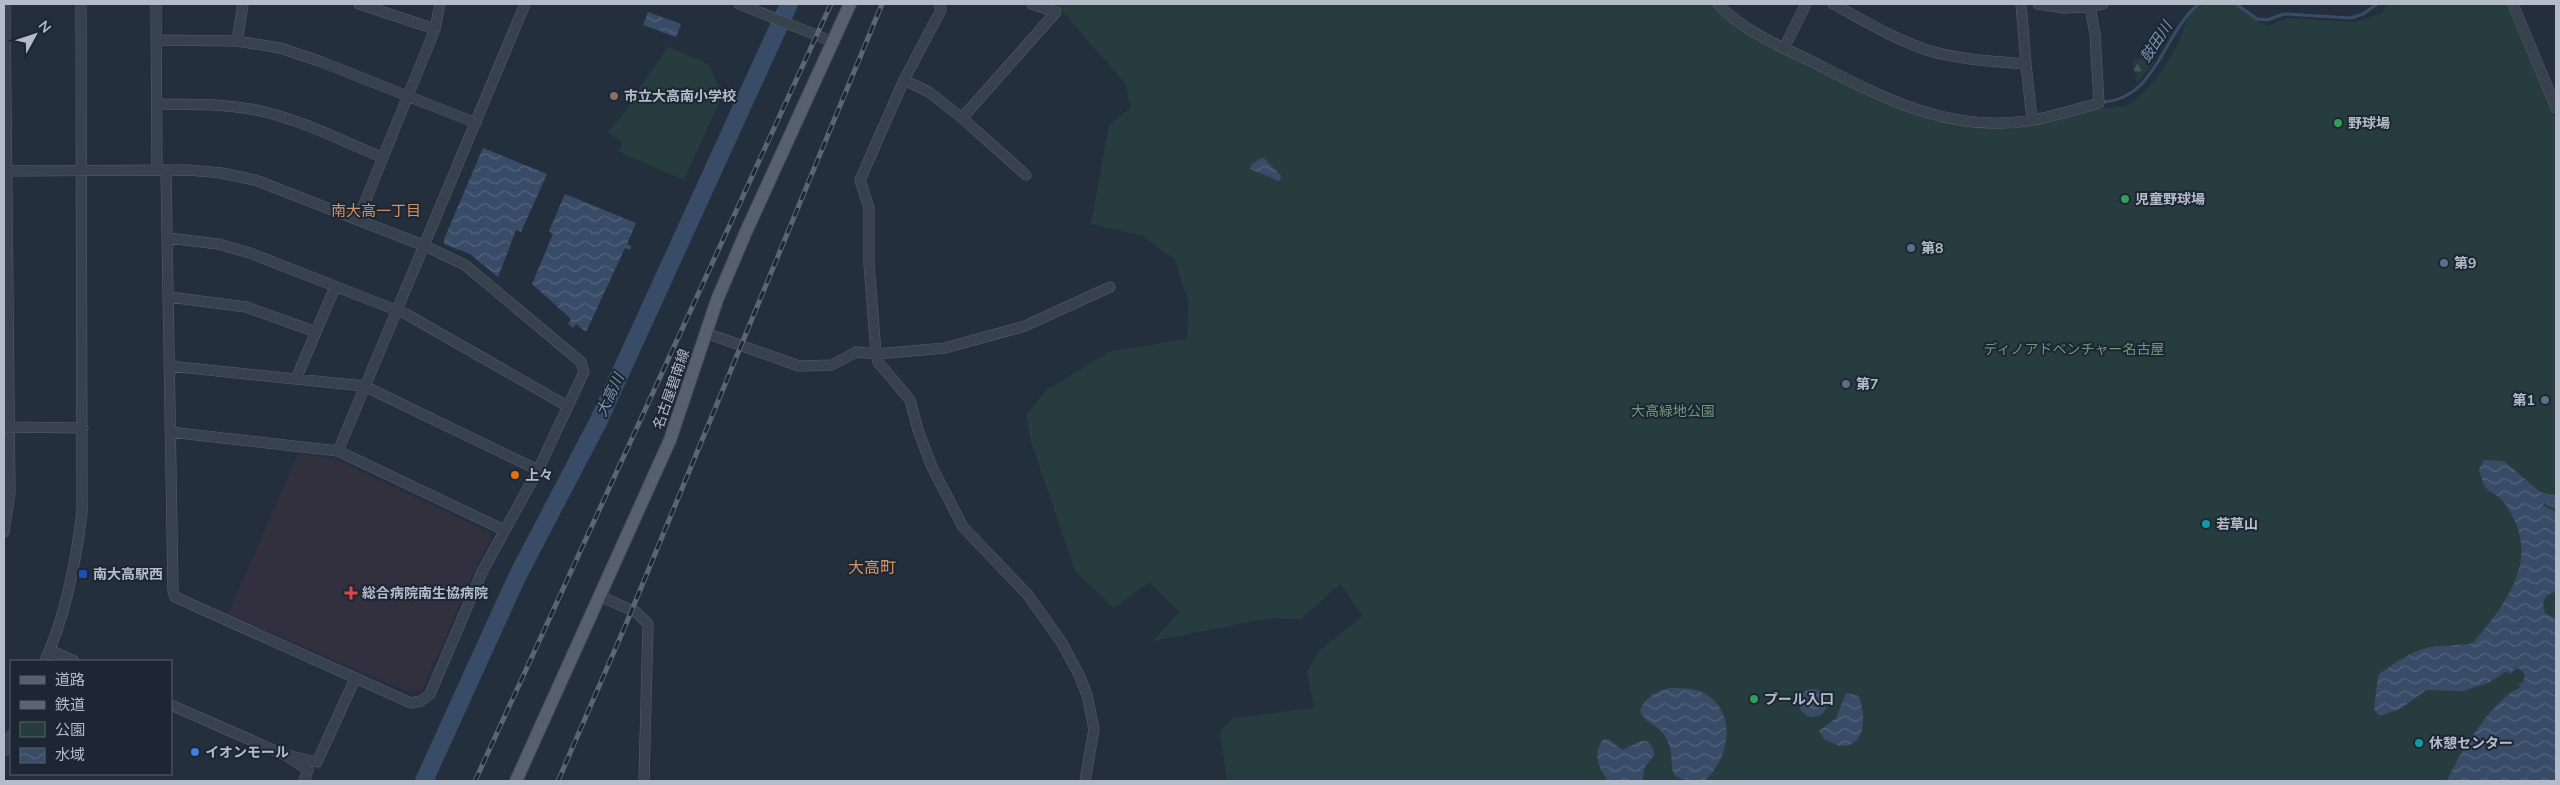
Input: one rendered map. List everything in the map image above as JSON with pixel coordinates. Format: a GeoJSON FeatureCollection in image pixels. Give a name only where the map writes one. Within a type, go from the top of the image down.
{"type":"FeatureCollection","features":[{"type":"Feature","properties":{"kind":"main road","name":"名古屋碧南線"},"geometry":{"type":"LineString","coordinates":[[516,781],[670,440],[706,333],[745,234],[850,4]]}},
{"type":"Feature","properties":{"kind":"street"},"geometry":{"type":"LineString","coordinates":[[4,532],[7,493],[6,4]]}},
{"type":"Feature","properties":{"kind":"street"},"geometry":{"type":"LineString","coordinates":[[45,660],[77,557],[82,512],[82,4]]}},
{"type":"Feature","properties":{"kind":"street"},"geometry":{"type":"LineString","coordinates":[[5,171],[161,170],[221,173],[254,180],[425,246],[465,264],[581,362],[584,372],[538,470],[482,572],[430,694],[421,702],[411,704],[175,597],[173,591],[168,238],[161,170],[156,4]]}},
{"type":"Feature","properties":{"kind":"street"},"geometry":{"type":"LineString","coordinates":[[237,41],[243,4]]}},
{"type":"Feature","properties":{"kind":"street"},"geometry":{"type":"LineString","coordinates":[[359,4],[435,29]]}},
{"type":"Feature","properties":{"kind":"street"},"geometry":{"type":"LineString","coordinates":[[358,220],[435,29],[440,4]]}},
{"type":"Feature","properties":{"kind":"street"},"geometry":{"type":"LineString","coordinates":[[338,451],[525,4]]}},
{"type":"Feature","properties":{"kind":"street"},"geometry":{"type":"LineString","coordinates":[[739,4],[833,42]]}},
{"type":"Feature","properties":{"kind":"street"},"geometry":{"type":"LineString","coordinates":[[939,4],[940,10],[904,80],[860,180],[870,208],[869,264],[876,354],[878,362],[910,400],[918,430],[932,467],[962,526],[1028,595],[1062,643],[1080,677],[1087,695],[1094,729],[1085,781]]}},
{"type":"Feature","properties":{"kind":"street"},"geometry":{"type":"LineString","coordinates":[[962,118],[1056,12],[1032,4]]}},
{"type":"Feature","properties":{"kind":"street"},"geometry":{"type":"LineString","coordinates":[[1718,4],[1740,23],[1784,48],[1876,94],[1920,112],[1953,120],[1984,123],[2032,120],[2099,103],[2095,34],[2090,7]]}},
{"type":"Feature","properties":{"kind":"street"},"geometry":{"type":"LineString","coordinates":[[1784,48],[1806,4]]}},
{"type":"Feature","properties":{"kind":"street"},"geometry":{"type":"LineString","coordinates":[[1833,4],[1896,37],[1927,50],[1967,59],[2026,64]]}},
{"type":"Feature","properties":{"kind":"street"},"geometry":{"type":"LineString","coordinates":[[2021,4],[2032,120]]}},
{"type":"Feature","properties":{"kind":"street"},"geometry":{"type":"LineString","coordinates":[[2038,4],[2064,8],[2090,7],[2103,4]]}},
{"type":"Feature","properties":{"kind":"street"},"geometry":{"type":"LineString","coordinates":[[2512,4],[2556,108]]}},
{"type":"Feature","properties":{"kind":"street"},"geometry":{"type":"LineString","coordinates":[[156,40],[237,41],[280,48],[319,60],[476,122]]}},
{"type":"Feature","properties":{"kind":"street"},"geometry":{"type":"LineString","coordinates":[[904,80],[929,92],[962,118],[1026,175]]}},
{"type":"Feature","properties":{"kind":"street"},"geometry":{"type":"LineString","coordinates":[[158,104],[224,106],[265,112],[306,125],[383,158]]}},
{"type":"Feature","properties":{"kind":"street"},"geometry":{"type":"LineString","coordinates":[[168,238],[218,244],[250,253],[396,310],[567,406]]}},
{"type":"Feature","properties":{"kind":"street"},"geometry":{"type":"LineString","coordinates":[[296,379],[335,287]]}},
{"type":"Feature","properties":{"kind":"street"},"geometry":{"type":"LineString","coordinates":[[706,333],[799,366],[832,365],[856,352],[876,354],[945,348],[1025,326],[1110,287]]}},
{"type":"Feature","properties":{"kind":"street"},"geometry":{"type":"LineString","coordinates":[[169,297],[246,307],[316,332]]}},
{"type":"Feature","properties":{"kind":"street"},"geometry":{"type":"LineString","coordinates":[[169,366],[364,386],[538,470]]}},
{"type":"Feature","properties":{"kind":"street"},"geometry":{"type":"LineString","coordinates":[[6,427],[83,428]]}},
{"type":"Feature","properties":{"kind":"street"},"geometry":{"type":"LineString","coordinates":[[170,432],[338,451],[504,530]]}},
{"type":"Feature","properties":{"kind":"street"},"geometry":{"type":"LineString","coordinates":[[599,596],[636,612],[648,624],[644,781]]}},
{"type":"Feature","properties":{"kind":"street"},"geometry":{"type":"LineString","coordinates":[[50,650],[72,660]]}},
{"type":"Feature","properties":{"kind":"street"},"geometry":{"type":"LineString","coordinates":[[287,756],[317,762],[355,679]]}},
{"type":"Feature","properties":{"kind":"street"},"geometry":{"type":"LineString","coordinates":[[172,705],[287,756],[308,770],[304,781]]}},
{"type":"Feature","properties":{"kind":"street"},"geometry":{"type":"LineString","coordinates":[[4,751],[10,737]]}},
{"type":"Feature","properties":{"kind":"shaded area","name":"総合病院南生協病院"},"geometry":{"type":"Polygon","coordinates":[[[298,454],[335,459],[489,532],[492,538],[474,572],[422,690],[409,692],[228,614],[298,454]]]}},
{"type":"Feature","properties":{"kind":"green space","name":"大高緑地公園"},"geometry":{"type":"Polygon","coordinates":[[[2231,3],[2268,26],[2287,18],[2355,22],[2382,13],[2387,4],[2508,4],[2556,120],[2556,781],[1227,781],[1220,732],[1233,718],[1314,708],[1307,671],[1320,650],[1363,616],[1340,584],[1301,619],[1270,618],[1153,641],[1179,612],[1149,582],[1114,608],[1075,571],[1030,438],[1026,416],[1045,391],[1109,352],[1187,339],[1188,301],[1175,260],[1143,236],[1091,224],[1109,125],[1131,108],[1125,83],[1056,4],[1713,4],[1720,11],[1834,78],[1881,101],[1914,114],[1958,124],[2126,106],[2141,95],[2154,81],[2175,49],[2192,12],[2205,5],[2231,3]]]}},
{"type":"Feature","properties":{"kind":"green space"},"geometry":{"type":"Polygon","coordinates":[[[668,47],[709,64],[722,96],[684,180],[619,152],[622,142],[608,132],[631,104],[630,102],[668,47]]]}},
{"type":"Feature","properties":{"kind":"green space"},"geometry":{"type":"Polygon","coordinates":[[[2151,56],[2153,64],[2137,82],[2132,61],[2151,56]]]}},
{"type":"Feature","properties":{"kind":"water"},"geometry":{"type":"Polygon","coordinates":[[[648,12],[681,24],[676,37],[643,25],[648,12]]]}},
{"type":"Feature","properties":{"kind":"water"},"geometry":{"type":"Polygon","coordinates":[[[483,148],[547,174],[521,232],[516,230],[498,277],[470,254],[444,244],[444,239],[483,148]]]}},
{"type":"Feature","properties":{"kind":"water"},"geometry":{"type":"Polygon","coordinates":[[[1261,158],[1265,159],[1282,177],[1279,181],[1250,169],[1251,165],[1261,158]]]}},
{"type":"Feature","properties":{"kind":"water"},"geometry":{"type":"Polygon","coordinates":[[[565,194],[636,223],[627,244],[631,246],[630,250],[625,248],[586,332],[576,324],[573,328],[568,324],[571,319],[532,284],[553,234],[549,231],[565,194]]]}},
{"type":"Feature","properties":{"kind":"water"},"geometry":{"type":"Polygon","coordinates":[[[2484,460],[2504,461],[2540,492],[2556,496],[2556,509],[2544,503],[2543,505],[2556,512],[2556,591],[2546,596],[2543,604],[2545,613],[2556,619],[2556,781],[2447,781],[2468,742],[2489,714],[2500,702],[2521,687],[2518,684],[2523,682],[2525,675],[2520,669],[2515,669],[2510,674],[2507,671],[2488,683],[2463,691],[2426,690],[2400,709],[2380,716],[2374,710],[2378,675],[2402,658],[2423,649],[2435,646],[2473,643],[2510,593],[2521,557],[2520,539],[2514,520],[2502,500],[2488,490],[2484,484],[2479,470],[2484,460]]]}},
{"type":"Feature","properties":{"kind":"water"},"geometry":{"type":"Polygon","coordinates":[[[1669,688],[1696,690],[1710,697],[1719,707],[1725,719],[1727,732],[1721,759],[1704,781],[1689,780],[1675,775],[1670,748],[1666,738],[1640,711],[1645,702],[1652,696],[1669,688]]]}},
{"type":"Feature","properties":{"kind":"water"},"geometry":{"type":"Polygon","coordinates":[[[1813,689],[1823,693],[1827,703],[1823,713],[1813,717],[1803,713],[1799,703],[1803,693],[1813,689]]]}},
{"type":"Feature","properties":{"kind":"water"},"geometry":{"type":"Polygon","coordinates":[[[1846,693],[1859,696],[1863,710],[1863,726],[1857,740],[1843,746],[1824,739],[1819,731],[1836,718],[1846,693]]]}},
{"type":"Feature","properties":{"kind":"water"},"geometry":{"type":"Polygon","coordinates":[[[1604,739],[1610,740],[1622,750],[1641,741],[1647,741],[1653,748],[1654,755],[1645,767],[1642,781],[1609,781],[1605,777],[1599,766],[1597,755],[1600,744],[1604,739]]]}},
{"type":"Feature","properties":{"kind":"waterway","name":"大高川"},"geometry":{"type":"LineString","coordinates":[[424,781],[517,577],[598,422],[789,4]]}},
{"type":"Feature","properties":{"kind":"waterway","name":"鼓田川"},"geometry":{"type":"LineString","coordinates":[[2104,102],[2122,98],[2136,89],[2158,62],[2187,16],[2199,4]]}},
{"type":"Feature","properties":{"kind":"waterway","name":"鼓田川"},"geometry":{"type":"LineString","coordinates":[[2236,4],[2257,19],[2267,20],[2284,14],[2351,18],[2363,14],[2377,4]]}},
{"type":"Feature","properties":{"kind":"railway"},"geometry":{"type":"LineString","coordinates":[[475,781],[831,4]]}},
{"type":"Feature","properties":{"kind":"railway"},"geometry":{"type":"LineString","coordinates":[[558,781],[629,617],[882,4]]}},
{"type":"Feature","properties":{"kind":"place","name":"市立大高南小学校"},"geometry":{"type":"Point","coordinates":[614,96]}},
{"type":"Feature","properties":{"kind":"place","name":"野球場"},"geometry":{"type":"Point","coordinates":[2338,123]}},
{"type":"Feature","properties":{"kind":"place","name":"児童野球場"},"geometry":{"type":"Point","coordinates":[2125,199]}},
{"type":"Feature","properties":{"kind":"place","name":"第8"},"geometry":{"type":"Point","coordinates":[1911,248]}},
{"type":"Feature","properties":{"kind":"place","name":"第9"},"geometry":{"type":"Point","coordinates":[2444,263]}},
{"type":"Feature","properties":{"kind":"place","name":"第7"},"geometry":{"type":"Point","coordinates":[1846,384]}},
{"type":"Feature","properties":{"kind":"place","name":"第1"},"geometry":{"type":"Point","coordinates":[2545,400]}},
{"type":"Feature","properties":{"kind":"place","name":"上々"},"geometry":{"type":"Point","coordinates":[515,475]}},
{"type":"Feature","properties":{"kind":"place","name":"若草山"},"geometry":{"type":"Point","coordinates":[2206,524]}},
{"type":"Feature","properties":{"kind":"place","name":"南大高駅西"},"geometry":{"type":"Point","coordinates":[83,574]}},
{"type":"Feature","properties":{"kind":"place","name":"総合病院南生協病院"},"geometry":{"type":"Point","coordinates":[351,593]}},
{"type":"Feature","properties":{"kind":"place","name":"プール入口"},"geometry":{"type":"Point","coordinates":[1754,699]}},
{"type":"Feature","properties":{"kind":"place","name":"休憩センター"},"geometry":{"type":"Point","coordinates":[2419,743]}},
{"type":"Feature","properties":{"kind":"place","name":"イオンモール"},"geometry":{"type":"Point","coordinates":[195,752]}},
{"type":"Feature","properties":{"kind":"district","name":"南大高一丁目"},"geometry":{"type":"Point","coordinates":[376,211]}},
{"type":"Feature","properties":{"kind":"district","name":"大高町"},"geometry":{"type":"Point","coordinates":[872,567]}},
{"type":"Feature","properties":{"kind":"park label","name":"ディノアドベンチャー名古屋"},"geometry":{"type":"Point","coordinates":[2074,349]}}]}
